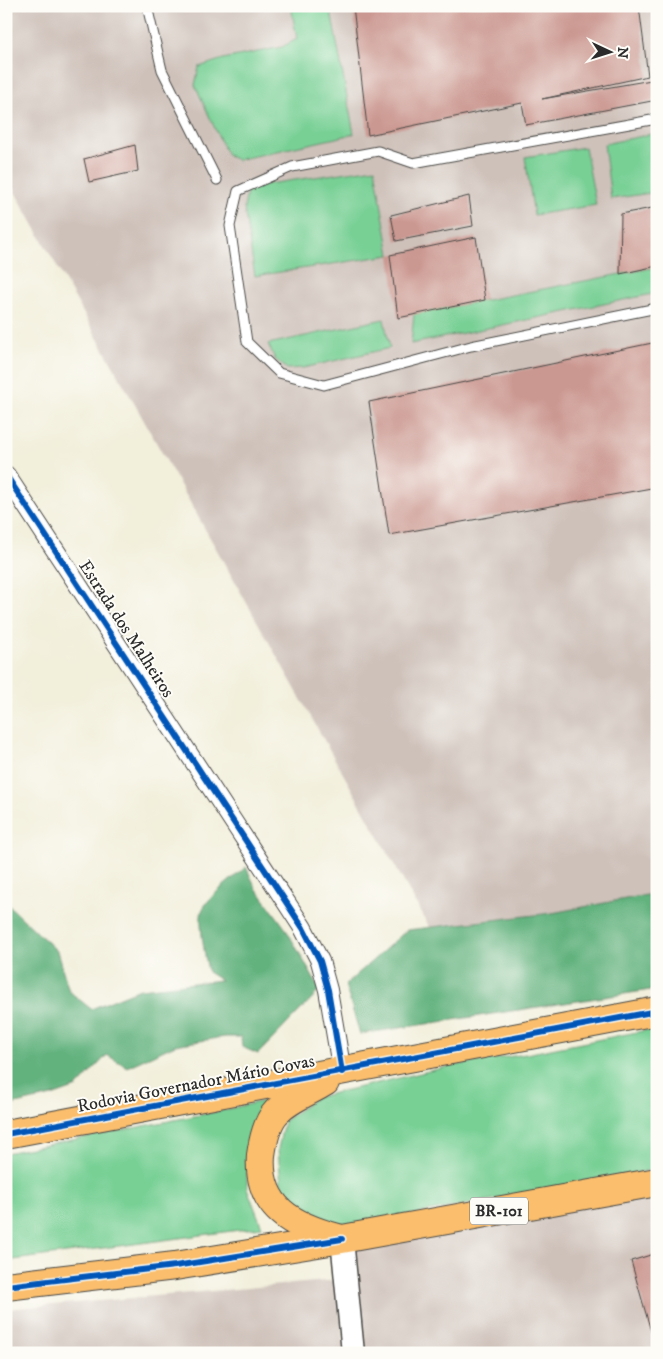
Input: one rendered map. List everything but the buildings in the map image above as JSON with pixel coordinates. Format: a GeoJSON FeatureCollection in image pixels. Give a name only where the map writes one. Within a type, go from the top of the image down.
{"type":"FeatureCollection","features":[{"type":"Feature","properties":{"kind":"highway","name":"Rodovia Governador Mário Covas"},"geometry":{"type":"LineString","coordinates":[[6,1134],[657,1011]]}},
{"type":"Feature","properties":{"kind":"highway"},"geometry":{"type":"LineString","coordinates":[[342,1072],[285,1105],[274,1115],[266,1130],[262,1146],[261,1164],[263,1181],[269,1196],[278,1208],[300,1226],[342,1239]]}},
{"type":"Feature","properties":{"kind":"highway","name":"BR-101"},"geometry":{"type":"LineString","coordinates":[[6,1286],[175,1266],[342,1239],[657,1182]]}},
{"type":"Feature","properties":{"kind":"street","name":"Estrada dos Malheiros"},"geometry":{"type":"LineString","coordinates":[[6,475],[303,928],[320,961],[328,990],[342,1072]]}},
{"type":"Feature","properties":{"kind":"street"},"geometry":{"type":"LineString","coordinates":[[342,1239],[353,1353]]}},
{"type":"Feature","properties":{"kind":"lane"},"geometry":{"type":"LineString","coordinates":[[147,6],[162,70],[217,180]]}},
{"type":"Feature","properties":{"kind":"lane"},"geometry":{"type":"LineString","coordinates":[[657,119],[413,162],[378,151],[292,167],[238,191],[230,226],[247,342],[279,373],[324,385],[471,346],[657,308]]}},
{"type":"Feature","properties":{"kind":"shaded area"},"geometry":{"type":"Polygon","coordinates":[[[6,6],[657,6],[657,949],[461,983],[6,176],[6,6]]]}},
{"type":"Feature","properties":{"kind":"shaded area"},"geometry":{"type":"Polygon","coordinates":[[[657,1186],[657,1353],[359,1353],[352,1244],[657,1186]]]}},
{"type":"Feature","properties":{"kind":"shaded area"},"geometry":{"type":"Polygon","coordinates":[[[338,1280],[344,1353],[6,1353],[6,1309],[338,1280]]]}},
{"type":"Feature","properties":{"kind":"green space"},"geometry":{"type":"Polygon","coordinates":[[[291,6],[330,6],[354,134],[237,160],[227,155],[195,85],[199,67],[223,59],[282,47],[297,39],[291,6]]]}},
{"type":"Feature","properties":{"kind":"green space"},"geometry":{"type":"Polygon","coordinates":[[[657,133],[657,192],[611,199],[604,144],[657,133]]]}},
{"type":"Feature","properties":{"kind":"green space"},"geometry":{"type":"Polygon","coordinates":[[[585,147],[596,205],[534,215],[525,157],[585,147]]]}},
{"type":"Feature","properties":{"kind":"green space"},"geometry":{"type":"Polygon","coordinates":[[[375,168],[390,255],[255,276],[244,208],[248,187],[375,168]]]}},
{"type":"Feature","properties":{"kind":"green space"},"geometry":{"type":"Polygon","coordinates":[[[657,267],[657,293],[411,344],[414,314],[657,267]]]}},
{"type":"Feature","properties":{"kind":"green space"},"geometry":{"type":"Polygon","coordinates":[[[384,319],[390,348],[303,368],[287,369],[275,359],[268,344],[384,319]]]}},
{"type":"Feature","properties":{"kind":"green space"},"geometry":{"type":"Polygon","coordinates":[[[246,867],[256,888],[286,929],[320,990],[258,1054],[242,1047],[241,1037],[225,1037],[175,1045],[127,1067],[107,1055],[77,1087],[52,1096],[6,1106],[6,903],[57,951],[69,991],[91,1009],[140,989],[221,980],[208,972],[202,932],[202,911],[215,893],[246,867]]]}},
{"type":"Feature","properties":{"kind":"green space"},"geometry":{"type":"Polygon","coordinates":[[[657,893],[657,989],[360,1034],[345,985],[407,930],[552,913],[657,893]]]}},
{"type":"Feature","properties":{"kind":"green space"},"geometry":{"type":"Polygon","coordinates":[[[657,1028],[657,1169],[394,1218],[331,1227],[296,1210],[281,1185],[278,1149],[284,1121],[317,1097],[451,1066],[526,1054],[657,1028]]]}},
{"type":"Feature","properties":{"kind":"green space"},"geometry":{"type":"Polygon","coordinates":[[[263,1101],[247,1146],[247,1188],[262,1227],[6,1261],[6,1153],[263,1101]]]}},
{"type":"Feature","properties":{"kind":"cycle path"},"geometry":{"type":"LineString","coordinates":[[6,475],[303,928],[320,961],[328,990],[342,1072]]}},
{"type":"Feature","properties":{"kind":"cycle path"},"geometry":{"type":"LineString","coordinates":[[6,1134],[657,1011]]}},
{"type":"Feature","properties":{"kind":"cycle path"},"geometry":{"type":"LineString","coordinates":[[6,1286],[175,1266],[342,1239]]}}]}
